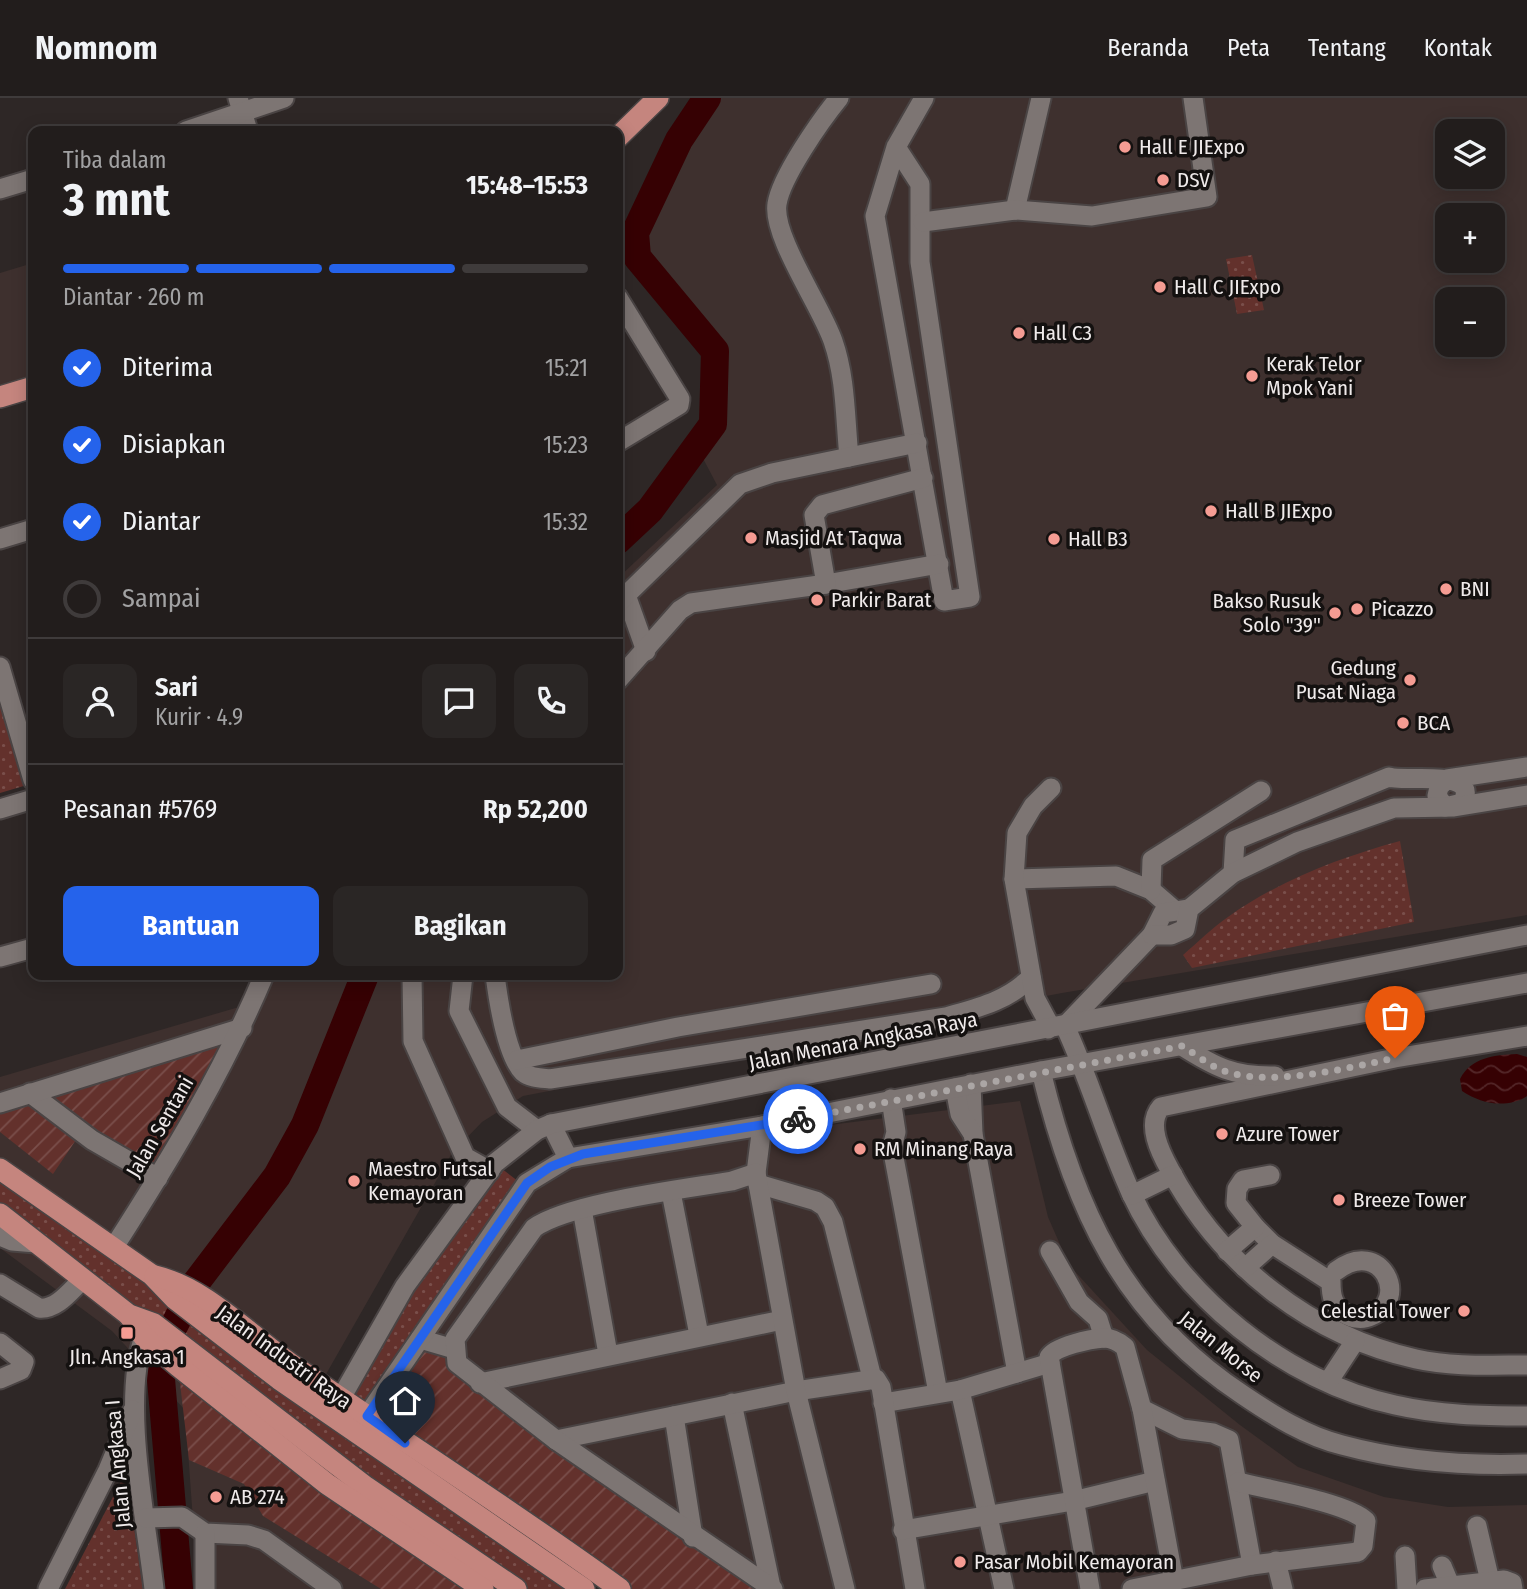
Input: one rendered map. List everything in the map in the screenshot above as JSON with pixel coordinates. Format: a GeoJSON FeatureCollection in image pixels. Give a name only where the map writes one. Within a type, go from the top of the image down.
{"type":"FeatureCollection","features":[{"type":"Feature","properties":{"kind":"main road"},"geometry":{"type":"LineString","coordinates":[[623,132],[657,98]]}},
{"type":"Feature","properties":{"kind":"main road"},"geometry":{"type":"LineString","coordinates":[[0,397],[28,389]]}},
{"type":"Feature","properties":{"kind":"main road","name":"Jalan Industri Raya"},"geometry":{"type":"LineString","coordinates":[[0,1169],[152,1275],[367,1416],[460,1493],[584,1589]]}},
{"type":"Feature","properties":{"kind":"main road"},"geometry":{"type":"LineString","coordinates":[[0,1214],[129,1315],[154,1338],[516,1589]]}},
{"type":"Feature","properties":{"kind":"main road","name":"Jalan Industri Raya"},"geometry":{"type":"LineString","coordinates":[[202,1308],[279,1379],[460,1493],[541,1531],[620,1589]]}},
{"type":"Feature","properties":{"kind":"main road"},"geometry":{"type":"LineString","coordinates":[[184,1359],[327,1484],[484,1589]]}},
{"type":"Feature","properties":{"kind":"main road"},"geometry":{"type":"LineString","coordinates":[[327,1484],[366,1487]]}},
{"type":"Feature","properties":{"kind":"street"},"geometry":{"type":"LineString","coordinates":[[203,126],[284,98]]}},
{"type":"Feature","properties":{"kind":"street"},"geometry":{"type":"LineString","coordinates":[[839,98],[792,169],[777,203],[788,248],[821,307],[834,343],[844,384],[849,457]]}},
{"type":"Feature","properties":{"kind":"street"},"geometry":{"type":"LineString","coordinates":[[896,147],[920,184],[923,222],[920,262],[970,597],[944,601],[875,216],[896,147],[924,98]]}},
{"type":"Feature","properties":{"kind":"street"},"geometry":{"type":"LineString","coordinates":[[1015,210],[1041,98]]}},
{"type":"Feature","properties":{"kind":"street"},"geometry":{"type":"LineString","coordinates":[[923,222],[1015,210],[1092,216],[1207,197],[1193,98]]}},
{"type":"Feature","properties":{"kind":"street"},"geometry":{"type":"LineString","coordinates":[[0,189],[28,181]]}},
{"type":"Feature","properties":{"kind":"street"},"geometry":{"type":"LineString","coordinates":[[623,312],[678,396],[679,405],[623,439]]}},
{"type":"Feature","properties":{"kind":"street"},"geometry":{"type":"LineString","coordinates":[[623,598],[740,484],[772,473],[916,443]]}},
{"type":"Feature","properties":{"kind":"street"},"geometry":{"type":"LineString","coordinates":[[826,584],[814,515],[822,505],[923,478]]}},
{"type":"Feature","properties":{"kind":"street"},"geometry":{"type":"LineString","coordinates":[[0,539],[28,530]]}},
{"type":"Feature","properties":{"kind":"street"},"geometry":{"type":"LineString","coordinates":[[623,675],[680,610],[691,603],[826,584],[939,564]]}},
{"type":"Feature","properties":{"kind":"street"},"geometry":{"type":"LineString","coordinates":[[623,601],[646,651]]}},
{"type":"Feature","properties":{"kind":"street"},"geometry":{"type":"LineString","coordinates":[[0,670],[28,763]]}},
{"type":"Feature","properties":{"kind":"street"},"geometry":{"type":"LineString","coordinates":[[1233,873],[1235,840],[1389,777],[1398,780],[1447,779],[1527,767]]}},
{"type":"Feature","properties":{"kind":"street"},"geometry":{"type":"LineString","coordinates":[[1447,779],[1459,782],[1465,789],[1462,803],[1454,807]]}},
{"type":"Feature","properties":{"kind":"street"},"geometry":{"type":"LineString","coordinates":[[1297,842],[1300,821],[1393,788],[1398,780]]}},
{"type":"Feature","properties":{"kind":"street"},"geometry":{"type":"LineString","coordinates":[[1051,788],[1032,806],[1017,833],[1014,880],[1035,998],[1049,1024],[1056,1027],[1083,1063],[1132,1195],[1168,1254],[1213,1306],[1267,1349],[1328,1382],[1393,1405],[1462,1416],[1527,1416]]}},
{"type":"Feature","properties":{"kind":"street"},"geometry":{"type":"LineString","coordinates":[[1151,890],[1152,860],[1261,791]]}},
{"type":"Feature","properties":{"kind":"street"},"geometry":{"type":"LineString","coordinates":[[1181,909],[1233,873],[1297,842],[1394,808],[1454,807],[1527,795]]}},
{"type":"Feature","properties":{"kind":"street"},"geometry":{"type":"LineString","coordinates":[[0,809],[28,801]]}},
{"type":"Feature","properties":{"kind":"street"},"geometry":{"type":"LineString","coordinates":[[1014,880],[1116,876],[1151,890],[1181,909],[1185,929],[1171,935],[1152,935],[1056,1027]]}},
{"type":"Feature","properties":{"kind":"street","name":"Jalan Menara Angkasa Raya"},"geometry":{"type":"LineString","coordinates":[[341,1398],[405,1286],[490,1171],[506,1155],[544,1127],[1527,935]]}},
{"type":"Feature","properties":{"kind":"street"},"geometry":{"type":"LineString","coordinates":[[0,957],[28,949]]}},
{"type":"Feature","properties":{"kind":"street"},"geometry":{"type":"LineString","coordinates":[[496,980],[500,1016],[522,1071],[532,1077],[550,1079],[933,1019],[996,1002],[1021,988],[1031,977]]}},
{"type":"Feature","properties":{"kind":"street","name":"Jalan Sentani"},"geometry":{"type":"LineString","coordinates":[[114,1247],[158,1178],[242,1028],[262,980]]}},
{"type":"Feature","properties":{"kind":"street"},"geometry":{"type":"LineString","coordinates":[[412,980],[414,1041],[465,1157],[490,1171]]}},
{"type":"Feature","properties":{"kind":"street"},"geometry":{"type":"LineString","coordinates":[[462,980],[459,1011],[508,1108],[544,1127],[568,1158]]}},
{"type":"Feature","properties":{"kind":"street"},"geometry":{"type":"LineString","coordinates":[[367,1416],[527,1183],[568,1158],[756,1127],[1083,1063],[1527,983]]}},
{"type":"Feature","properties":{"kind":"street"},"geometry":{"type":"LineString","coordinates":[[517,1060],[678,1027],[931,984]]}},
{"type":"Feature","properties":{"kind":"street","name":"Jalan Sentani"},"geometry":{"type":"LineString","coordinates":[[0,1103],[242,1028]]}},
{"type":"Feature","properties":{"kind":"street"},"geometry":{"type":"LineString","coordinates":[[1527,1036],[1318,1074],[1161,1107],[1154,1115],[1153,1127],[1182,1194],[1227,1251],[1296,1310],[1354,1341],[1416,1359],[1476,1366],[1527,1365]]}},
{"type":"Feature","properties":{"kind":"street"},"geometry":{"type":"LineString","coordinates":[[1182,1046],[1220,1069],[1239,1074],[1318,1074]]}},
{"type":"Feature","properties":{"kind":"street","name":"Jalan Morse"},"geometry":{"type":"LineString","coordinates":[[1041,1071],[1069,1172],[1119,1274],[1151,1318],[1222,1381],[1280,1420],[1341,1445],[1486,1465],[1527,1464]]}},
{"type":"Feature","properties":{"kind":"street"},"geometry":{"type":"LineString","coordinates":[[963,1086],[1017,1373]]}},
{"type":"Feature","properties":{"kind":"street"},"geometry":{"type":"LineString","coordinates":[[30,1093],[92,1140],[158,1178]]}},
{"type":"Feature","properties":{"kind":"street"},"geometry":{"type":"LineString","coordinates":[[885,1100],[895,1126],[892,1147],[938,1393]]}},
{"type":"Feature","properties":{"kind":"street"},"geometry":{"type":"LineString","coordinates":[[756,1127],[757,1179],[782,1320],[796,1391],[845,1589]]}},
{"type":"Feature","properties":{"kind":"street"},"geometry":{"type":"LineString","coordinates":[[506,1155],[534,1178]]}},
{"type":"Feature","properties":{"kind":"street"},"geometry":{"type":"LineString","coordinates":[[1132,1195],[1173,1175]]}},
{"type":"Feature","properties":{"kind":"street"},"geometry":{"type":"LineString","coordinates":[[1270,1175],[1242,1180],[1237,1189],[1236,1203],[1272,1244],[1331,1282],[1331,1297],[1338,1309],[1350,1317],[1364,1319],[1378,1314],[1387,1302],[1390,1288],[1386,1274],[1376,1264],[1362,1259],[1348,1262],[1336,1270]]}},
{"type":"Feature","properties":{"kind":"street"},"geometry":{"type":"LineString","coordinates":[[772,1588],[693,1537],[480,1383],[457,1363],[454,1349],[456,1339],[534,1228],[550,1219],[582,1209],[732,1181],[757,1179],[825,1206],[833,1222],[872,1378]]}},
{"type":"Feature","properties":{"kind":"street"},"geometry":{"type":"LineString","coordinates":[[671,1192],[699,1335]]}},
{"type":"Feature","properties":{"kind":"street"},"geometry":{"type":"LineString","coordinates":[[582,1209],[608,1354]]}},
{"type":"Feature","properties":{"kind":"street"},"geometry":{"type":"LineString","coordinates":[[1227,1251],[1255,1227]]}},
{"type":"Feature","properties":{"kind":"street"},"geometry":{"type":"LineString","coordinates":[[0,1236],[12,1241],[36,1243]]}},
{"type":"Feature","properties":{"kind":"street"},"geometry":{"type":"LineString","coordinates":[[1245,1268],[1272,1244]]}},
{"type":"Feature","properties":{"kind":"street"},"geometry":{"type":"LineString","coordinates":[[1050,1251],[1079,1302],[1098,1319],[1104,1338]]}},
{"type":"Feature","properties":{"kind":"street"},"geometry":{"type":"LineString","coordinates":[[0,1284],[39,1308],[46,1309],[63,1299],[83,1279]]}},
{"type":"Feature","properties":{"kind":"street"},"geometry":{"type":"LineString","coordinates":[[480,1383],[699,1335],[782,1320]]}},
{"type":"Feature","properties":{"kind":"street"},"geometry":{"type":"LineString","coordinates":[[423,1335],[454,1349]]}},
{"type":"Feature","properties":{"kind":"street","name":"Jalan Angkasa I"},"geometry":{"type":"LineString","coordinates":[[154,1338],[135,1371],[134,1406],[167,1517],[154,1589]]}},
{"type":"Feature","properties":{"kind":"street"},"geometry":{"type":"LineString","coordinates":[[1090,1589],[1050,1363],[1051,1353],[1057,1350],[1104,1338],[1116,1340],[1125,1346],[1142,1409],[1174,1581]]}},
{"type":"Feature","properties":{"kind":"street"},"geometry":{"type":"LineString","coordinates":[[1328,1382],[1354,1341]]}},
{"type":"Feature","properties":{"kind":"street"},"geometry":{"type":"LineString","coordinates":[[0,1343],[24,1362],[21,1370],[0,1380]]}},
{"type":"Feature","properties":{"kind":"street"},"geometry":{"type":"LineString","coordinates":[[883,1403],[960,1390],[1050,1363]]}},
{"type":"Feature","properties":{"kind":"street"},"geometry":{"type":"LineString","coordinates":[[556,1440],[732,1403],[872,1378],[879,1382],[915,1589]]}},
{"type":"Feature","properties":{"kind":"street"},"geometry":{"type":"LineString","coordinates":[[960,1390],[985,1515],[1004,1589]]}},
{"type":"Feature","properties":{"kind":"street"},"geometry":{"type":"LineString","coordinates":[[732,1403],[772,1588]]}},
{"type":"Feature","properties":{"kind":"street"},"geometry":{"type":"LineString","coordinates":[[48,1589],[108,1470],[134,1406]]}},
{"type":"Feature","properties":{"kind":"street"},"geometry":{"type":"LineString","coordinates":[[1142,1409],[1182,1429],[1213,1433],[1229,1440],[1252,1565]]}},
{"type":"Feature","properties":{"kind":"street"},"geometry":{"type":"LineString","coordinates":[[674,1416],[693,1537]]}},
{"type":"Feature","properties":{"kind":"street"},"geometry":{"type":"LineString","coordinates":[[903,1530],[1073,1501],[1155,1481]]}},
{"type":"Feature","properties":{"kind":"street"},"geometry":{"type":"LineString","coordinates":[[1132,1589],[1276,1561],[1358,1552],[1363,1546],[1366,1521],[1344,1509],[1238,1482]]}},
{"type":"Feature","properties":{"kind":"street"},"geometry":{"type":"LineString","coordinates":[[167,1517],[205,1533],[248,1535],[264,1540],[332,1589]]}},
{"type":"Feature","properties":{"kind":"street"},"geometry":{"type":"LineString","coordinates":[[1477,1526],[1490,1581]]}},
{"type":"Feature","properties":{"kind":"street"},"geometry":{"type":"LineString","coordinates":[[205,1533],[205,1589]]}},
{"type":"Feature","properties":{"kind":"street"},"geometry":{"type":"LineString","coordinates":[[1405,1556],[1407,1589]]}},
{"type":"Feature","properties":{"kind":"street"},"geometry":{"type":"LineString","coordinates":[[1276,1561],[1283,1589]]}},
{"type":"Feature","properties":{"kind":"street"},"geometry":{"type":"LineString","coordinates":[[1442,1566],[1450,1585]]}},
{"type":"Feature","properties":{"kind":"street"},"geometry":{"type":"LineString","coordinates":[[1428,1589],[1504,1580],[1512,1583],[1513,1589]]}},
{"type":"Feature","properties":{"kind":"shaded area"},"geometry":{"type":"Polygon","coordinates":[[[708,98],[1527,98],[1527,915],[1062,993],[523,1096],[482,1122],[452,1153],[272,1469],[465,1589],[198,1589],[185,1410],[112,1331],[0,1248],[0,1077],[239,1007],[250,980],[623,980],[623,573],[717,485],[697,447],[713,424],[715,351],[637,257],[636,231],[679,140],[708,98]]]}},
{"type":"Feature","properties":{"kind":"shaded area"},"geometry":{"type":"Polygon","coordinates":[[[1252,255],[1264,310],[1237,314],[1226,259],[1252,255]]]}},
{"type":"Feature","properties":{"kind":"shaded area"},"geometry":{"type":"Polygon","coordinates":[[[28,265],[28,391],[0,400],[0,273],[28,265]]]}},
{"type":"Feature","properties":{"kind":"shaded area"},"geometry":{"type":"Polygon","coordinates":[[[0,690],[27,785],[0,793],[0,690]]]}},
{"type":"Feature","properties":{"kind":"shaded area"},"geometry":{"type":"Polygon","coordinates":[[[1400,841],[1414,922],[1192,968],[1183,955],[1222,921],[1268,892],[1333,863],[1400,841]]]}},
{"type":"Feature","properties":{"kind":"shaded area"},"geometry":{"type":"Polygon","coordinates":[[[220,1045],[154,1166],[86,1125],[53,1174],[0,1132],[0,1106],[220,1045]]]}},
{"type":"Feature","properties":{"kind":"shaded area","name":"Pasar Mobil Kemayoran"},"geometry":{"type":"Polygon","coordinates":[[[1020,1101],[1048,1217],[1069,1265],[1147,1350],[1240,1425],[1298,1467],[1384,1497],[1448,1507],[1527,1505],[1527,1589],[617,1589],[420,1339],[528,1184],[569,1158],[1020,1101]]]}},
{"type":"Feature","properties":{"kind":"shaded area"},"geometry":{"type":"Polygon","coordinates":[[[497,1165],[523,1185],[367,1416],[341,1398],[497,1165]]]}},
{"type":"Feature","properties":{"kind":"shaded area"},"geometry":{"type":"Polygon","coordinates":[[[0,1169],[584,1589],[517,1589],[0,1214],[0,1169]]]}},
{"type":"Feature","properties":{"kind":"shaded area"},"geometry":{"type":"Polygon","coordinates":[[[420,1339],[453,1350],[456,1364],[773,1589],[619,1589],[367,1416],[420,1339]]]}},
{"type":"Feature","properties":{"kind":"shaded area"},"geometry":{"type":"Polygon","coordinates":[[[178,1366],[481,1589],[381,1589],[263,1516],[244,1484],[189,1460],[178,1366]]]}},
{"type":"Feature","properties":{"kind":"shaded area"},"geometry":{"type":"Polygon","coordinates":[[[126,1472],[143,1589],[65,1589],[126,1472]]]}},
{"type":"Feature","properties":{"kind":"water"},"geometry":{"type":"Polygon","coordinates":[[[1517,1054],[1527,1057],[1527,1096],[1503,1104],[1486,1102],[1462,1091],[1460,1079],[1470,1066],[1484,1059],[1517,1054]]]}},
{"type":"Feature","properties":{"kind":"waterway"},"geometry":{"type":"LineString","coordinates":[[623,535],[650,510],[713,424],[715,351],[637,257],[635,233],[679,140],[707,98]]}},
{"type":"Feature","properties":{"kind":"waterway"},"geometry":{"type":"LineString","coordinates":[[179,1589],[159,1356],[195,1284],[277,1176],[305,1125],[363,980]]}},
{"type":"Feature","properties":{"kind":"way so far"},"geometry":{"type":"LineString","coordinates":[[798,1119],[1182,1046],[1220,1069],[1239,1074],[1267,1076],[1318,1074],[1395,1058]]}},
{"type":"Feature","properties":{"kind":"place","name":"Hall E JIExpo"},"geometry":{"type":"Point","coordinates":[1125,147]}},
{"type":"Feature","properties":{"kind":"place","name":"DSV"},"geometry":{"type":"Point","coordinates":[1163,180]}},
{"type":"Feature","properties":{"kind":"place","name":"Hall C JIExpo"},"geometry":{"type":"Point","coordinates":[1160,287]}},
{"type":"Feature","properties":{"kind":"place","name":"Hall C3"},"geometry":{"type":"Point","coordinates":[1019,333]}},
{"type":"Feature","properties":{"kind":"place","name":"Kerak Telor Mpok Yani"},"geometry":{"type":"Point","coordinates":[1252,376]}},
{"type":"Feature","properties":{"kind":"place","name":"Hall B JIExpo"},"geometry":{"type":"Point","coordinates":[1211,511]}},
{"type":"Feature","properties":{"kind":"place","name":"Masjid At Taqwa"},"geometry":{"type":"Point","coordinates":[751,538]}},
{"type":"Feature","properties":{"kind":"place","name":"Hall B3"},"geometry":{"type":"Point","coordinates":[1054,539]}},
{"type":"Feature","properties":{"kind":"place","name":"BNI"},"geometry":{"type":"Point","coordinates":[1446,589]}},
{"type":"Feature","properties":{"kind":"place","name":"Parkir Barat"},"geometry":{"type":"Point","coordinates":[817,600]}},
{"type":"Feature","properties":{"kind":"place","name":"Picazzo"},"geometry":{"type":"Point","coordinates":[1357,609]}},
{"type":"Feature","properties":{"kind":"place","name":"Bakso Rusuk Solo \"39\""},"geometry":{"type":"Point","coordinates":[1335,613]}},
{"type":"Feature","properties":{"kind":"place","name":"Gedung Pusat Niaga"},"geometry":{"type":"Point","coordinates":[1410,680]}},
{"type":"Feature","properties":{"kind":"place","name":"BCA"},"geometry":{"type":"Point","coordinates":[1403,723]}},
{"type":"Feature","properties":{"kind":"place","name":"Azure Tower"},"geometry":{"type":"Point","coordinates":[1222,1134]}},
{"type":"Feature","properties":{"kind":"place","name":"RM Minang Raya"},"geometry":{"type":"Point","coordinates":[860,1149]}},
{"type":"Feature","properties":{"kind":"place","name":"Maestro Futsal Kemayoran"},"geometry":{"type":"Point","coordinates":[354,1181]}},
{"type":"Feature","properties":{"kind":"place","name":"Breeze Tower"},"geometry":{"type":"Point","coordinates":[1339,1200]}},
{"type":"Feature","properties":{"kind":"place","name":"Celestial Tower"},"geometry":{"type":"Point","coordinates":[1464,1311]}},
{"type":"Feature","properties":{"kind":"place","name":"Jln. Angkasa 1"},"geometry":{"type":"Point","coordinates":[127,1333]}},
{"type":"Feature","properties":{"kind":"place","name":"AB 274"},"geometry":{"type":"Point","coordinates":[216,1497]}},
{"type":"Feature","properties":{"kind":"place","name":"Pasar Mobil Kemayoran"},"geometry":{"type":"Point","coordinates":[960,1562]}},
{"type":"Feature","properties":{"kind":"route"},"geometry":{"type":"LineString","coordinates":[[405,1443],[367,1416],[527,1183],[550,1167],[583,1154],[798,1119]]}}]}
